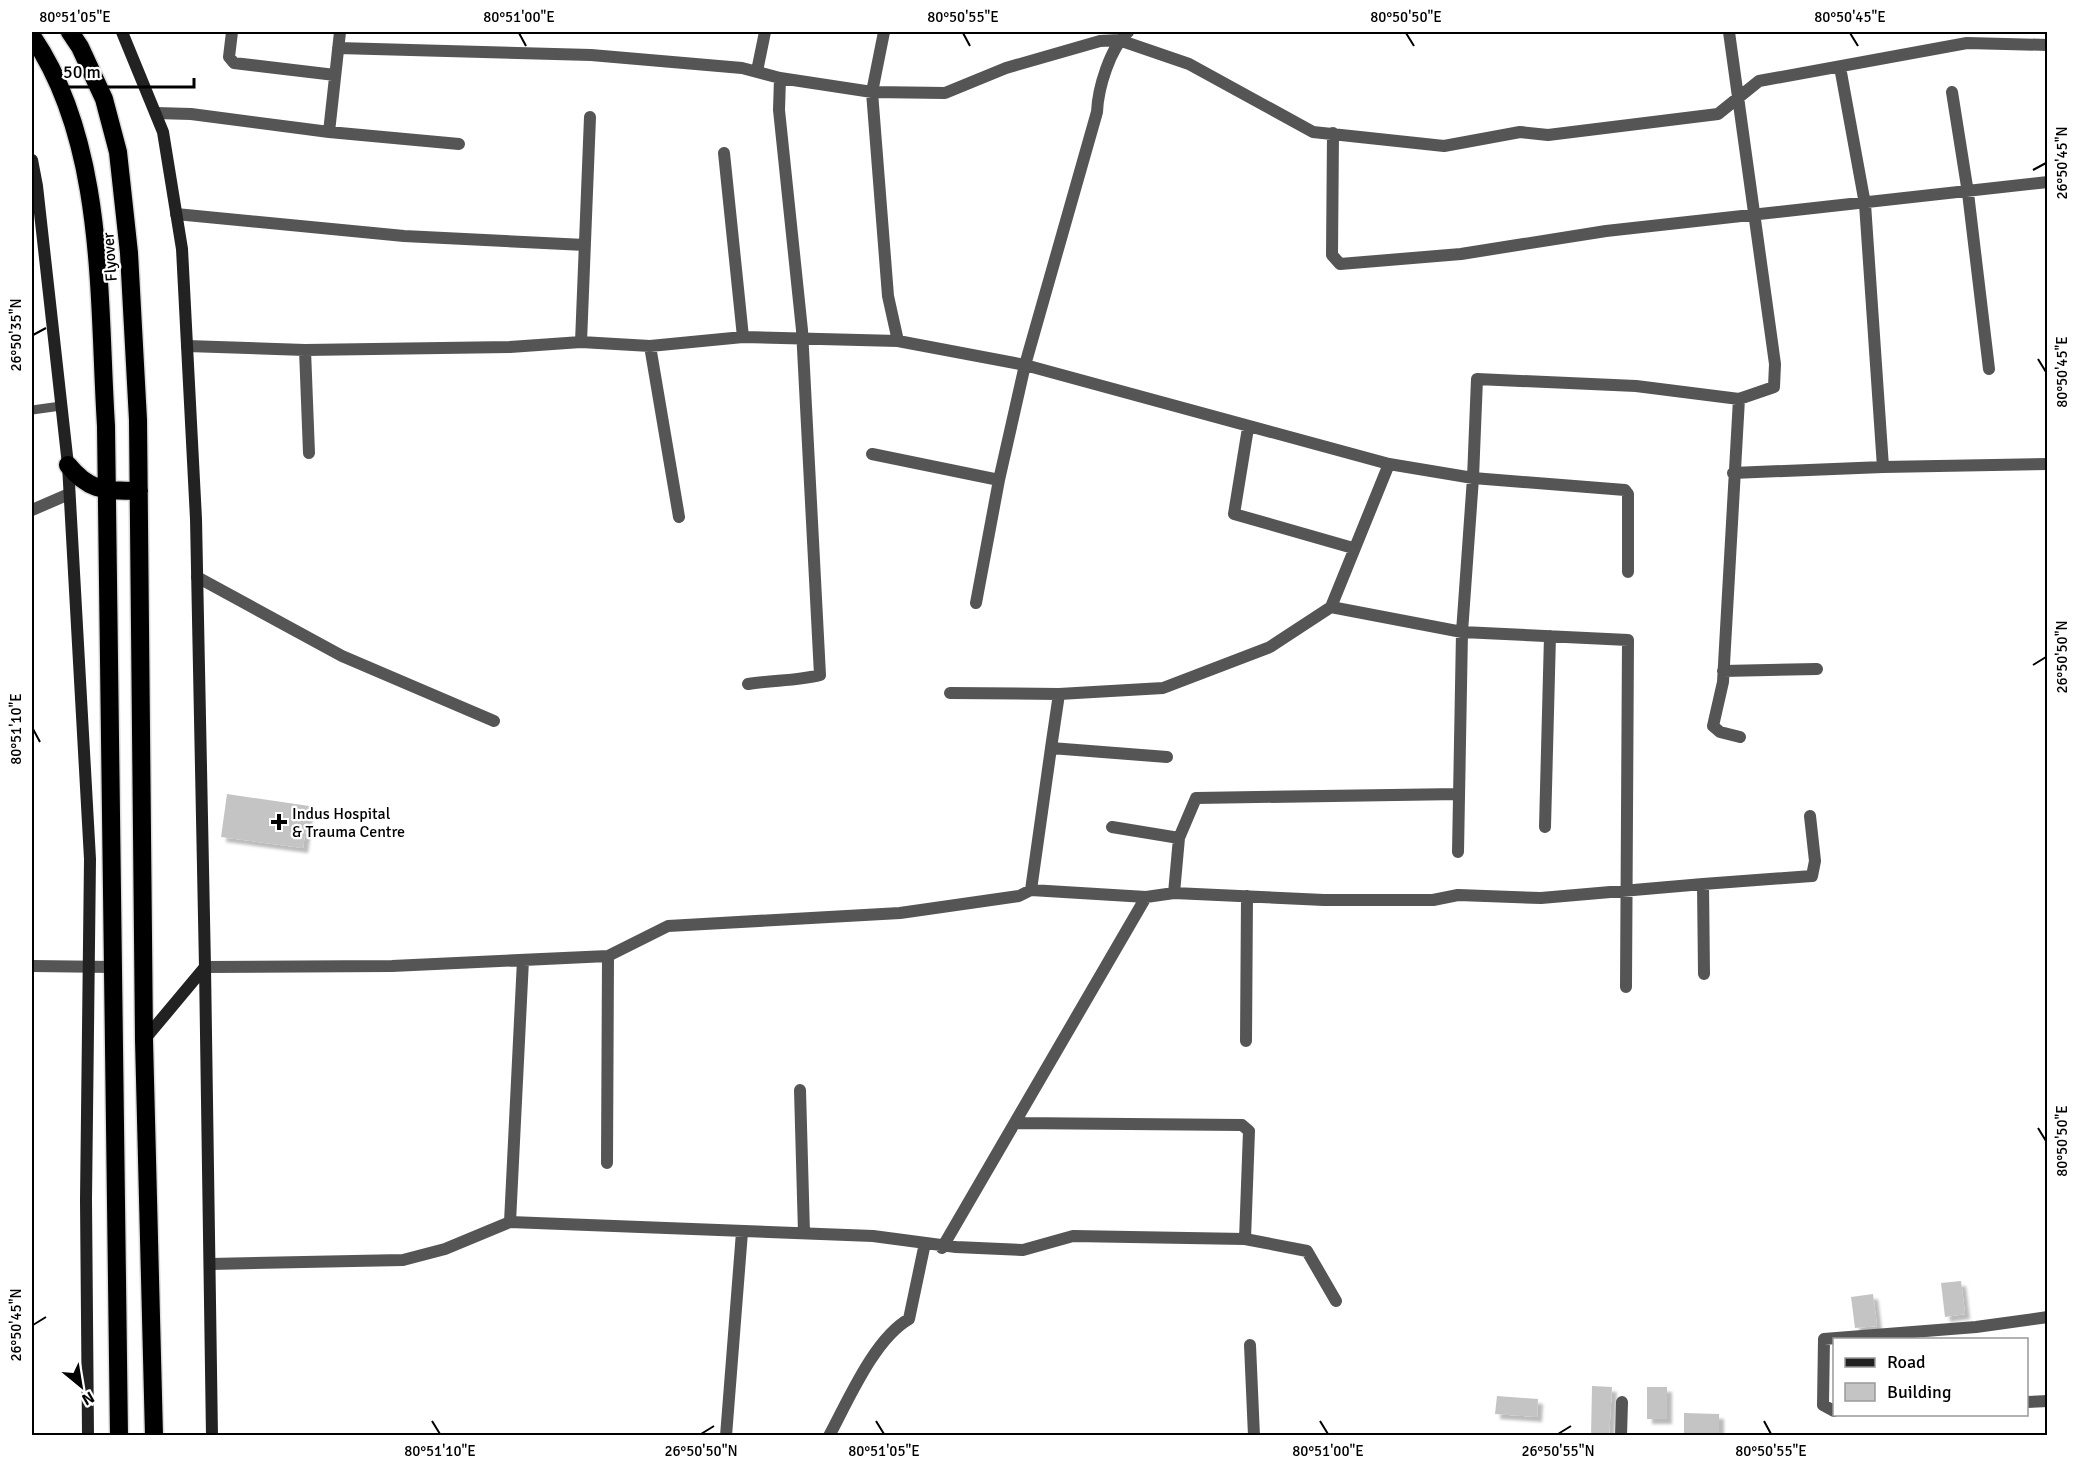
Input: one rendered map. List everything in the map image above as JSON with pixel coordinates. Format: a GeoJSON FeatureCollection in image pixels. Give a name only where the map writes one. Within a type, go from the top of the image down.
{"type":"FeatureCollection","features":[{"type":"Feature","properties":{"kind":"highway","name":"Flyover"},"geometry":{"type":"LineString","coordinates":[[70,32],[80,47],[104,99],[118,152],[128,249],[138,420],[144,1040],[154,1436]]}},
{"type":"Feature","properties":{"kind":"highway","name":"Flyover"},"geometry":{"type":"LineString","coordinates":[[32,36],[44,55],[73,117],[90,192],[96,264],[106,426],[119,1436]]}},
{"type":"Feature","properties":{"kind":"highway"},"geometry":{"type":"LineString","coordinates":[[68,465],[82,483],[107,490],[139,491]]}},
{"type":"Feature","properties":{"kind":"street"},"geometry":{"type":"LineString","coordinates":[[122,32],[163,132],[182,249],[197,577],[212,1436]]}},
{"type":"Feature","properties":{"kind":"street"},"geometry":{"type":"LineString","coordinates":[[232,32],[229,57],[234,63],[335,75]]}},
{"type":"Feature","properties":{"kind":"street"},"geometry":{"type":"LineString","coordinates":[[329,132],[340,32]]}},
{"type":"Feature","properties":{"kind":"street"},"geometry":{"type":"LineString","coordinates":[[757,71],[765,32]]}},
{"type":"Feature","properties":{"kind":"street"},"geometry":{"type":"LineString","coordinates":[[884,32],[872,92],[888,296],[898,341]]}},
{"type":"Feature","properties":{"kind":"street"},"geometry":{"type":"LineString","coordinates":[[1458,852],[1462,632],[1473,478],[1477,379],[1636,386],[1739,399],[1774,387],[1774,364],[1740,97],[1729,32]]}},
{"type":"Feature","properties":{"kind":"street"},"geometry":{"type":"LineString","coordinates":[[338,48],[591,55],[757,71],[780,78],[872,92],[945,93],[1006,68],[1123,36],[1189,64],[1313,132],[1444,146],[1520,132],[1548,135],[1718,114],[1759,81],[1967,43],[2048,45]]}},
{"type":"Feature","properties":{"kind":"street"},"geometry":{"type":"LineString","coordinates":[[976,603],[999,480],[1025,365],[1097,112],[1097,99],[1123,36]]}},
{"type":"Feature","properties":{"kind":"street"},"geometry":{"type":"LineString","coordinates":[[1840,67],[1865,204],[1883,467]]}},
{"type":"Feature","properties":{"kind":"street"},"geometry":{"type":"LineString","coordinates":[[748,684],[787,678],[802,680],[820,675],[802,339],[779,110],[780,78]]}},
{"type":"Feature","properties":{"kind":"street"},"geometry":{"type":"LineString","coordinates":[[1952,92],[1968,193],[1989,369]]}},
{"type":"Feature","properties":{"kind":"street"},"geometry":{"type":"LineString","coordinates":[[156,113],[191,114],[329,132],[459,144]]}},
{"type":"Feature","properties":{"kind":"street"},"geometry":{"type":"LineString","coordinates":[[581,342],[590,117]]}},
{"type":"Feature","properties":{"kind":"street"},"geometry":{"type":"LineString","coordinates":[[1333,133],[1332,255],[1340,264],[1461,254],[1606,231],[1968,193],[2048,182]]}},
{"type":"Feature","properties":{"kind":"street"},"geometry":{"type":"LineString","coordinates":[[724,153],[743,337]]}},
{"type":"Feature","properties":{"kind":"street"},"geometry":{"type":"LineString","coordinates":[[32,160],[37,186],[68,465],[90,860],[88,1436]]}},
{"type":"Feature","properties":{"kind":"street"},"geometry":{"type":"LineString","coordinates":[[177,214],[404,236],[585,245]]}},
{"type":"Feature","properties":{"kind":"street"},"geometry":{"type":"LineString","coordinates":[[187,346],[305,350],[510,347],[581,342],[650,346],[743,337],[898,341],[1025,365],[1248,428],[1389,464],[1473,478],[1625,490],[1628,494],[1628,572]]}},
{"type":"Feature","properties":{"kind":"street"},"geometry":{"type":"LineString","coordinates":[[650,346],[679,517]]}},
{"type":"Feature","properties":{"kind":"street"},"geometry":{"type":"LineString","coordinates":[[305,350],[309,453]]}},
{"type":"Feature","properties":{"kind":"street"},"geometry":{"type":"LineString","coordinates":[[1739,399],[1723,671],[1713,726],[1719,732],[1740,737]]}},
{"type":"Feature","properties":{"kind":"street"},"geometry":{"type":"LineString","coordinates":[[1248,428],[1234,514],[1353,548]]}},
{"type":"Feature","properties":{"kind":"street"},"geometry":{"type":"LineString","coordinates":[[872,454],[999,480]]}},
{"type":"Feature","properties":{"kind":"street"},"geometry":{"type":"LineString","coordinates":[[950,693],[1059,694],[1163,688],[1270,647],[1331,607],[1389,464]]}},
{"type":"Feature","properties":{"kind":"street"},"geometry":{"type":"LineString","coordinates":[[1733,473],[2048,464]]}},
{"type":"Feature","properties":{"kind":"street"},"geometry":{"type":"LineString","coordinates":[[32,510],[69,494]]}},
{"type":"Feature","properties":{"kind":"street"},"geometry":{"type":"LineString","coordinates":[[197,577],[342,656],[494,721]]}},
{"type":"Feature","properties":{"kind":"street"},"geometry":{"type":"LineString","coordinates":[[1331,607],[1462,632],[1628,640],[1626,987]]}},
{"type":"Feature","properties":{"kind":"street"},"geometry":{"type":"LineString","coordinates":[[1545,827],[1550,636]]}},
{"type":"Feature","properties":{"kind":"street"},"geometry":{"type":"LineString","coordinates":[[1723,671],[1817,669]]}},
{"type":"Feature","properties":{"kind":"street"},"geometry":{"type":"LineString","coordinates":[[1031,890],[1059,694]]}},
{"type":"Feature","properties":{"kind":"street"},"geometry":{"type":"LineString","coordinates":[[1051,747],[1167,757]]}},
{"type":"Feature","properties":{"kind":"street"},"geometry":{"type":"LineString","coordinates":[[1174,893],[1179,838],[1196,798],[1459,794]]}},
{"type":"Feature","properties":{"kind":"street"},"geometry":{"type":"LineString","coordinates":[[144,1040],[205,967],[392,966],[608,956],[668,926],[900,913],[1019,896],[1031,890],[1146,897],[1174,893],[1324,900],[1433,900],[1458,895],[1541,898],[1812,876],[1815,861],[1809,816]]}},
{"type":"Feature","properties":{"kind":"street"},"geometry":{"type":"LineString","coordinates":[[1112,826],[1179,838]]}},
{"type":"Feature","properties":{"kind":"street"},"geometry":{"type":"LineString","coordinates":[[1703,884],[1704,974]]}},
{"type":"Feature","properties":{"kind":"street"},"geometry":{"type":"LineString","coordinates":[[1246,1041],[1247,896]]}},
{"type":"Feature","properties":{"kind":"street"},"geometry":{"type":"LineString","coordinates":[[943,1247],[1146,897]]}},
{"type":"Feature","properties":{"kind":"street"},"geometry":{"type":"LineString","coordinates":[[607,1163],[608,956]]}},
{"type":"Feature","properties":{"kind":"street"},"geometry":{"type":"LineString","coordinates":[[510,1222],[523,960]]}},
{"type":"Feature","properties":{"kind":"street"},"geometry":{"type":"LineString","coordinates":[[32,966],[113,967]]}},
{"type":"Feature","properties":{"kind":"street"},"geometry":{"type":"LineString","coordinates":[[800,1090],[804,1233]]}},
{"type":"Feature","properties":{"kind":"street"},"geometry":{"type":"LineString","coordinates":[[1015,1123],[1242,1125],[1249,1131],[1245,1239]]}},
{"type":"Feature","properties":{"kind":"street"},"geometry":{"type":"LineString","coordinates":[[210,1264],[403,1260],[445,1249],[510,1222],[873,1236],[943,1247],[1023,1250],[1073,1236],[1245,1239],[1307,1251],[1336,1301]]}},
{"type":"Feature","properties":{"kind":"street"},"geometry":{"type":"LineString","coordinates":[[726,1436],[742,1232]]}},
{"type":"Feature","properties":{"kind":"street"},"geometry":{"type":"LineString","coordinates":[[829,1436],[870,1362],[898,1325],[909,1319],[925,1243]]}},
{"type":"Feature","properties":{"kind":"street"},"geometry":{"type":"LineString","coordinates":[[1837,1338],[1976,1327],[2048,1317]]}},
{"type":"Feature","properties":{"kind":"street"},"geometry":{"type":"LineString","coordinates":[[1833,1338],[1824,1339],[1823,1405],[1833,1410]]}},
{"type":"Feature","properties":{"kind":"street"},"geometry":{"type":"LineString","coordinates":[[1250,1345],[1254,1436]]}},
{"type":"Feature","properties":{"kind":"street"},"geometry":{"type":"LineString","coordinates":[[2028,1402],[2048,1401]]}},
{"type":"Feature","properties":{"kind":"street"},"geometry":{"type":"LineString","coordinates":[[1621,1436],[1622,1402]]}},
{"type":"Feature","properties":{"kind":"lane"},"geometry":{"type":"LineString","coordinates":[[32,410],[61,406]]}},
{"type":"Feature","properties":{"kind":"building"},"geometry":{"type":"Polygon","coordinates":[[[227,794],[309,806],[303,848],[221,837],[227,794]]]}},
{"type":"Feature","properties":{"kind":"building"},"geometry":{"type":"Polygon","coordinates":[[[1961,1281],[1965,1314],[1945,1317],[1941,1283],[1961,1281]]]}},
{"type":"Feature","properties":{"kind":"building"},"geometry":{"type":"Polygon","coordinates":[[[1873,1294],[1877,1326],[1855,1328],[1851,1297],[1873,1294]]]}},
{"type":"Feature","properties":{"kind":"building"},"geometry":{"type":"Polygon","coordinates":[[[1592,1386],[1612,1387],[1609,1436],[1591,1436],[1592,1386]]]}},
{"type":"Feature","properties":{"kind":"building"},"geometry":{"type":"Polygon","coordinates":[[[1647,1387],[1667,1387],[1667,1419],[1647,1419],[1647,1387]]]}},
{"type":"Feature","properties":{"kind":"building"},"geometry":{"type":"Polygon","coordinates":[[[1497,1396],[1538,1399],[1537,1417],[1495,1414],[1497,1396]]]}},
{"type":"Feature","properties":{"kind":"building"},"geometry":{"type":"Polygon","coordinates":[[[1684,1413],[1719,1414],[1719,1436],[1684,1436],[1684,1413]]]}},
{"type":"Feature","properties":{"kind":"place","name":"Indus Hospital & Trauma Centre"},"geometry":{"type":"Point","coordinates":[279,822]}}]}
